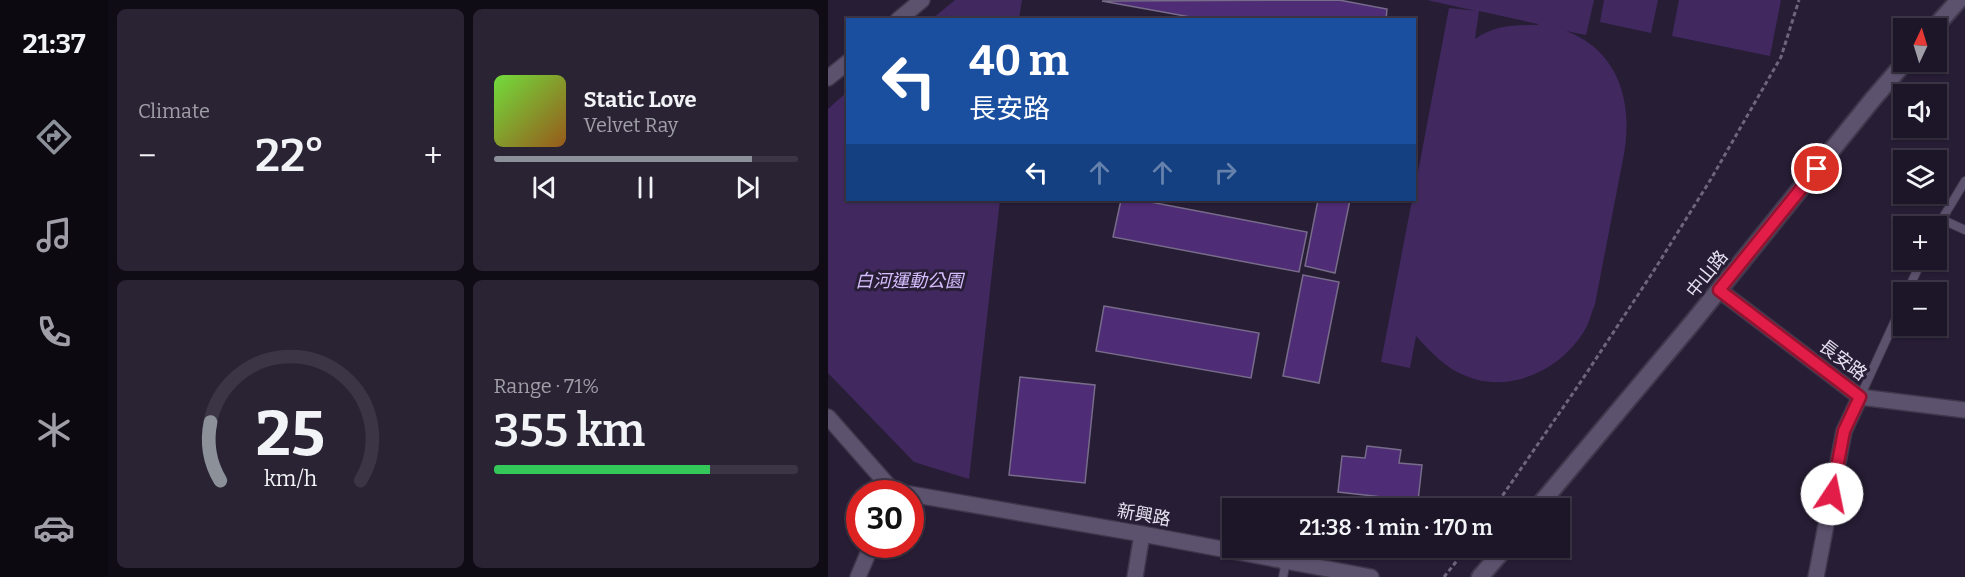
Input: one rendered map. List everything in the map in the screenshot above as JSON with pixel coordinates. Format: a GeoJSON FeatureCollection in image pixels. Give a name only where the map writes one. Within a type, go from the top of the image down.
{"type":"FeatureCollection","features":[{"type":"Feature","properties":{"kind":"street"},"geometry":{"type":"LineString","coordinates":[[900,18],[922,0]]}},
{"type":"Feature","properties":{"kind":"street"},"geometry":{"type":"LineString","coordinates":[[1943,18],[1959,0]]}},
{"type":"Feature","properties":{"kind":"street"},"geometry":{"type":"LineString","coordinates":[[828,78],[846,64]]}},
{"type":"Feature","properties":{"kind":"street","name":"中山路"},"geometry":{"type":"LineString","coordinates":[[1545,498],[1896,72]]}},
{"type":"Feature","properties":{"kind":"street","name":"長安路"},"geometry":{"type":"LineString","coordinates":[[1719,290],[1860,397],[1965,410]]}},
{"type":"Feature","properties":{"kind":"street"},"geometry":{"type":"LineString","coordinates":[[1816,577],[1844,431],[1860,397]]}},
{"type":"Feature","properties":{"kind":"street"},"geometry":{"type":"LineString","coordinates":[[828,417],[885,480]]}},
{"type":"Feature","properties":{"kind":"street","name":"新興路"},"geometry":{"type":"LineString","coordinates":[[924,497],[1142,534],[1371,577]]}},
{"type":"Feature","properties":{"kind":"street"},"geometry":{"type":"LineString","coordinates":[[1135,577],[1142,534]]}},
{"type":"Feature","properties":{"kind":"street"},"geometry":{"type":"LineString","coordinates":[[858,577],[866,558]]}},
{"type":"Feature","properties":{"kind":"street"},"geometry":{"type":"LineString","coordinates":[[1480,577],[1496,558]]}},
{"type":"Feature","properties":{"kind":"lane"},"geometry":{"type":"LineString","coordinates":[[1943,216],[1965,181]]}},
{"type":"Feature","properties":{"kind":"lane"},"geometry":{"type":"LineString","coordinates":[[1947,222],[1965,230]]}},
{"type":"Feature","properties":{"kind":"lane"},"geometry":{"type":"LineString","coordinates":[[1860,397],[1893,325]]}},
{"type":"Feature","properties":{"kind":"lane"},"geometry":{"type":"LineString","coordinates":[[1283,577],[1286,561]]}},
{"type":"Feature","properties":{"kind":"path"},"geometry":{"type":"LineString","coordinates":[[1501,498],[1589,370],[1711,179],[1781,57],[1799,0]]}},
{"type":"Feature","properties":{"kind":"path"},"geometry":{"type":"LineString","coordinates":[[1444,577],[1459,558]]}},
{"type":"Feature","properties":{"kind":"green space"},"geometry":{"type":"Polygon","coordinates":[[[955,0],[1022,0],[1019,18],[933,18],[955,0]]]}},
{"type":"Feature","properties":{"kind":"green space"},"geometry":{"type":"Polygon","coordinates":[[[1427,0],[1594,0],[1586,35],[1566,31],[1599,51],[1618,80],[1624,98],[1626,135],[1624,154],[1595,304],[1587,326],[1565,354],[1551,365],[1518,380],[1483,381],[1458,373],[1439,359],[1416,336],[1410,368],[1381,362],[1412,201],[1416,201],[1416,183],[1449,8],[1476,11],[1427,0]],[[1479,11],[1475,39],[1498,28],[1538,25],[1479,11]]]}},
{"type":"Feature","properties":{"kind":"green space"},"geometry":{"type":"Polygon","coordinates":[[[1604,0],[1658,0],[1651,33],[1600,22],[1604,0]]]}},
{"type":"Feature","properties":{"kind":"green space"},"geometry":{"type":"Polygon","coordinates":[[[1679,0],[1781,0],[1770,56],[1672,36],[1679,0]]]}},
{"type":"Feature","properties":{"kind":"green space","name":"白河運動公園"},"geometry":{"type":"Polygon","coordinates":[[[846,93],[846,201],[1000,201],[969,479],[914,462],[828,373],[828,109],[846,93]]]}},
{"type":"Feature","properties":{"kind":"building"},"geometry":{"type":"Polygon","coordinates":[[[1339,0],[1387,9],[1386,18],[1196,18],[1102,1],[1339,0]]]}},
{"type":"Feature","properties":{"kind":"building"},"geometry":{"type":"Polygon","coordinates":[[[1121,201],[1145,201],[1307,232],[1299,272],[1113,237],[1121,201]]]}},
{"type":"Feature","properties":{"kind":"building"},"geometry":{"type":"Polygon","coordinates":[[[1318,201],[1350,201],[1335,273],[1305,266],[1318,201]]]}},
{"type":"Feature","properties":{"kind":"building"},"geometry":{"type":"Polygon","coordinates":[[[1303,275],[1339,282],[1319,383],[1283,376],[1303,275]]]}},
{"type":"Feature","properties":{"kind":"building"},"geometry":{"type":"Polygon","coordinates":[[[1104,306],[1259,333],[1251,378],[1096,351],[1104,306]]]}},
{"type":"Feature","properties":{"kind":"building"},"geometry":{"type":"Polygon","coordinates":[[[1020,377],[1095,385],[1085,483],[1009,475],[1020,377]]]}},
{"type":"Feature","properties":{"kind":"building"},"geometry":{"type":"Polygon","coordinates":[[[1367,446],[1401,450],[1399,463],[1422,465],[1418,498],[1391,498],[1338,492],[1342,456],[1365,458],[1367,446]]]}},
{"type":"Feature","properties":{"kind":"route"},"geometry":{"type":"LineString","coordinates":[[1817,169],[1719,290],[1860,397],[1844,431],[1832,494]]}}]}
